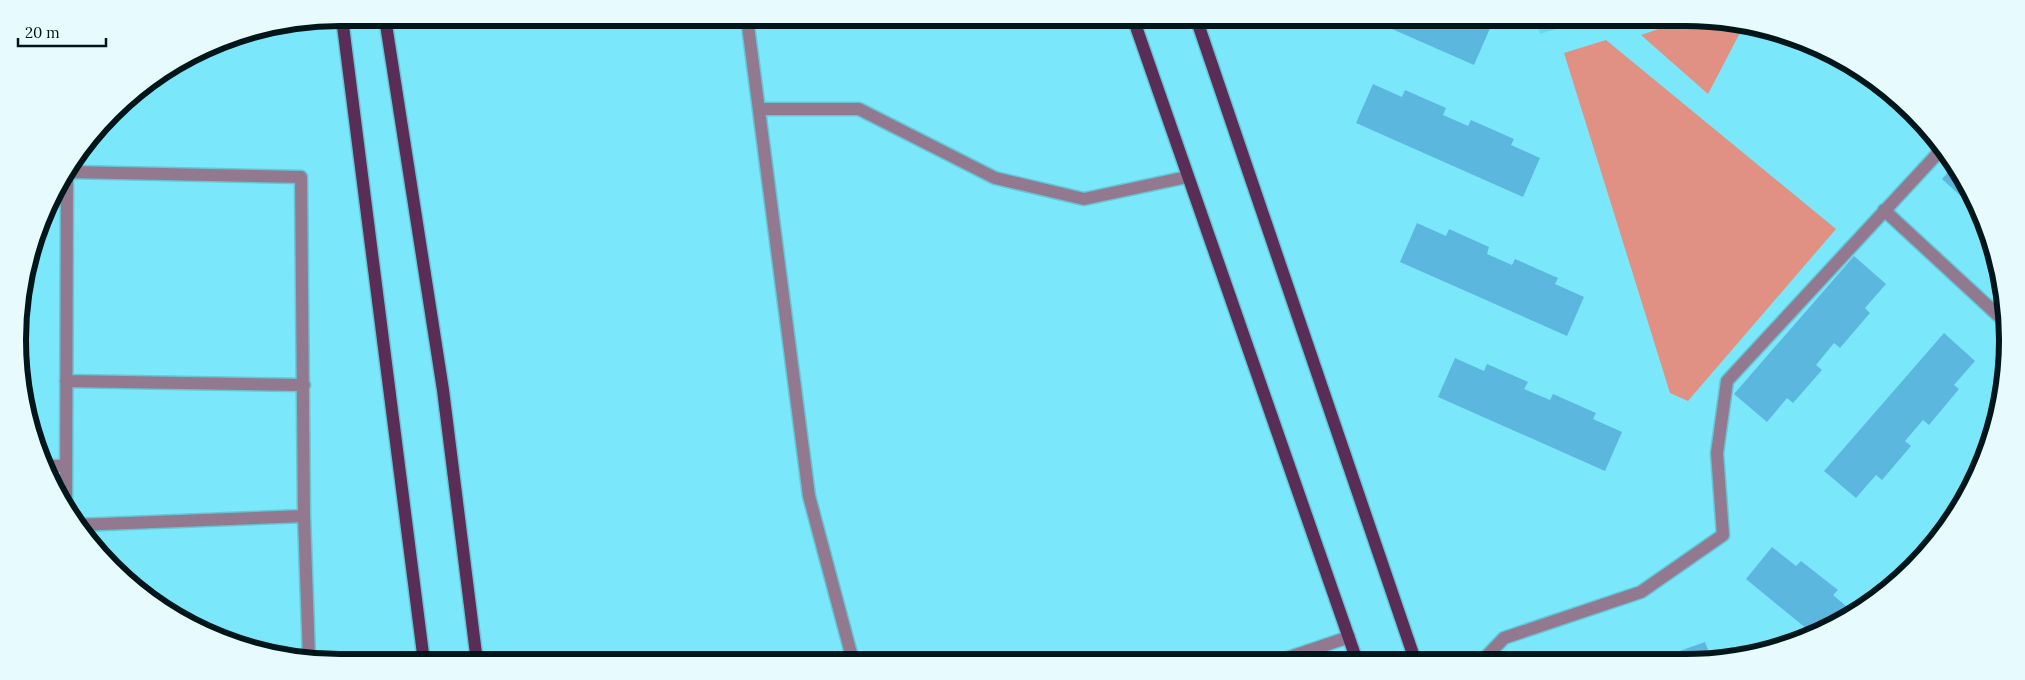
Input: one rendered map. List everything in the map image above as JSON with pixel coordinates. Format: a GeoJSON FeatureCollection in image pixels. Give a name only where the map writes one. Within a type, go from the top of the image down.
{"type":"FeatureCollection","features":[{"type":"Feature","properties":{"kind":"main road"},"geometry":{"type":"LineString","coordinates":[[343,26],[423,654]]}},
{"type":"Feature","properties":{"kind":"main road"},"geometry":{"type":"LineString","coordinates":[[386,26],[444,390],[476,654]]}},
{"type":"Feature","properties":{"kind":"main road"},"geometry":{"type":"LineString","coordinates":[[1136,26],[1355,654]]}},
{"type":"Feature","properties":{"kind":"main road"},"geometry":{"type":"LineString","coordinates":[[1199,26],[1413,654]]}},
{"type":"Feature","properties":{"kind":"street"},"geometry":{"type":"LineString","coordinates":[[748,26],[809,496],[851,654]]}},
{"type":"Feature","properties":{"kind":"street"},"geometry":{"type":"LineString","coordinates":[[759,109],[859,109],[995,178],[1084,199],[1187,177]]}},
{"type":"Feature","properties":{"kind":"street"},"geometry":{"type":"LineString","coordinates":[[1488,654],[1504,638],[1641,592],[1723,535],[1717,453],[1727,381],[1937,153]]}},
{"type":"Feature","properties":{"kind":"street"},"geometry":{"type":"LineString","coordinates":[[75,172],[301,177],[304,516],[309,652]]}},
{"type":"Feature","properties":{"kind":"street"},"geometry":{"type":"LineString","coordinates":[[66,493],[67,185]]}},
{"type":"Feature","properties":{"kind":"street"},"geometry":{"type":"LineString","coordinates":[[1884,210],[1998,315]]}},
{"type":"Feature","properties":{"kind":"street"},"geometry":{"type":"LineString","coordinates":[[66,381],[304,385]]}},
{"type":"Feature","properties":{"kind":"street"},"geometry":{"type":"LineString","coordinates":[[53,466],[66,466]]}},
{"type":"Feature","properties":{"kind":"street"},"geometry":{"type":"LineString","coordinates":[[86,525],[304,516]]}},
{"type":"Feature","properties":{"kind":"street"},"geometry":{"type":"LineString","coordinates":[[1299,654],[1349,637]]}},
{"type":"Feature","properties":{"kind":"shaded area"},"geometry":{"type":"Polygon","coordinates":[[[1538,26],[1566,26],[1540,34],[1538,26]]]}},
{"type":"Feature","properties":{"kind":"shaded area"},"geometry":{"type":"Polygon","coordinates":[[[1667,26],[1706,27],[1741,31],[1708,94],[1641,35],[1667,26]]]}},
{"type":"Feature","properties":{"kind":"shaded area"},"geometry":{"type":"Polygon","coordinates":[[[1606,40],[1836,229],[1688,401],[1670,393],[1564,53],[1606,40]]]}},
{"type":"Feature","properties":{"kind":"building"},"geometry":{"type":"Polygon","coordinates":[[[1385,26],[1491,26],[1474,65],[1385,26]]]}},
{"type":"Feature","properties":{"kind":"building"},"geometry":{"type":"Polygon","coordinates":[[[1373,84],[1402,97],[1405,90],[1446,108],[1443,115],[1468,126],[1471,120],[1514,139],[1511,145],[1540,158],[1523,197],[1356,123],[1373,84]]]}},
{"type":"Feature","properties":{"kind":"building"},"geometry":{"type":"Polygon","coordinates":[[[1949,171],[1966,201],[1942,179],[1949,171]]]}},
{"type":"Feature","properties":{"kind":"building"},"geometry":{"type":"Polygon","coordinates":[[[1417,223],[1446,236],[1449,229],[1489,247],[1487,254],[1512,265],[1515,259],[1558,278],[1555,284],[1584,297],[1567,336],[1400,262],[1417,223]]]}},
{"type":"Feature","properties":{"kind":"building"},"geometry":{"type":"Polygon","coordinates":[[[1854,256],[1886,284],[1865,308],[1870,313],[1840,348],[1834,343],[1816,365],[1822,370],[1793,403],[1787,398],[1767,422],[1734,394],[1854,256]]]}},
{"type":"Feature","properties":{"kind":"building"},"geometry":{"type":"Polygon","coordinates":[[[1944,333],[1975,361],[1954,385],[1959,389],[1929,425],[1923,420],[1905,441],[1911,446],[1882,480],[1876,475],[1856,498],[1824,471],[1944,333]]]}},
{"type":"Feature","properties":{"kind":"building"},"geometry":{"type":"Polygon","coordinates":[[[1455,358],[1484,371],[1487,364],[1528,382],[1524,389],[1550,400],[1553,394],[1596,413],[1593,419],[1622,432],[1605,471],[1438,397],[1455,358]]]}},
{"type":"Feature","properties":{"kind":"building"},"geometry":{"type":"Polygon","coordinates":[[[1941,521],[1921,547],[1917,552],[1915,550],[1941,521]]]}},
{"type":"Feature","properties":{"kind":"building"},"geometry":{"type":"Polygon","coordinates":[[[1772,547],[1796,566],[1801,561],[1838,590],[1833,595],[1848,608],[1807,629],[1746,579],[1772,547]]]}},
{"type":"Feature","properties":{"kind":"building"},"geometry":{"type":"Polygon","coordinates":[[[1705,642],[1709,653],[1685,654],[1671,654],[1705,642]]]}}]}
